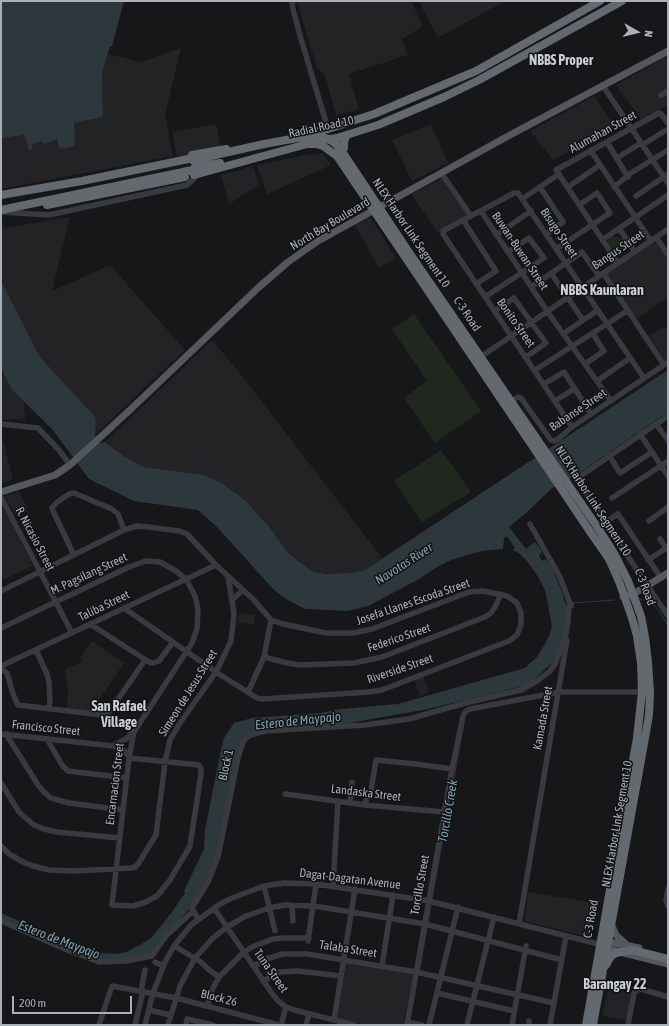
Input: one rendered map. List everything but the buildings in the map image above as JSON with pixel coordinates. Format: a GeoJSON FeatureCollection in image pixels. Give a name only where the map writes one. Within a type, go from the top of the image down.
{"type":"FeatureCollection","features":[{"type":"Feature","properties":{"kind":"highway","name":"Radial Road 10"},"geometry":{"type":"LineString","coordinates":[[1,195],[204,156],[328,129],[380,112],[476,71],[600,1]]}},
{"type":"Feature","properties":{"kind":"highway","name":"Radial Road 10"},"geometry":{"type":"LineString","coordinates":[[1,211],[206,167],[312,141],[328,140],[347,135],[400,116],[479,80],[622,1]]}},
{"type":"Feature","properties":{"kind":"highway"},"geometry":{"type":"LineString","coordinates":[[344,148],[344,141],[347,135]]}},
{"type":"Feature","properties":{"kind":"highway","name":"NLEX Harbor Link Segment 10"},"geometry":{"type":"LineString","coordinates":[[264,144],[312,136],[325,138],[336,144],[598,528],[615,555],[628,581],[640,616],[645,637],[650,685],[649,715],[594,1025]]}},
{"type":"Feature","properties":{"kind":"highway"},"geometry":{"type":"LineString","coordinates":[[312,141],[334,150]]}},
{"type":"Feature","properties":{"kind":"highway","name":"NLEX Harbor Link Segment 10"},"geometry":{"type":"LineString","coordinates":[[266,154],[311,143],[323,146],[337,156],[609,559],[620,584],[637,636],[641,663],[642,692],[640,716],[585,1025]]}},
{"type":"Feature","properties":{"kind":"highway"},"geometry":{"type":"LineString","coordinates":[[264,144],[194,164],[266,154]]}},
{"type":"Feature","properties":{"kind":"highway"},"geometry":{"type":"LineString","coordinates":[[67,183],[82,178],[226,149],[264,144]]}},
{"type":"Feature","properties":{"kind":"highway"},"geometry":{"type":"LineString","coordinates":[[1,211],[25,210],[194,175],[266,154]]}},
{"type":"Feature","properties":{"kind":"highway"},"geometry":{"type":"LineString","coordinates":[[204,156],[206,167]]}},
{"type":"Feature","properties":{"kind":"highway"},"geometry":{"type":"LineString","coordinates":[[601,981],[607,961],[616,953],[632,950],[668,959]]}},
{"type":"Feature","properties":{"kind":"main road","name":"North Bay Boulevard"},"geometry":{"type":"LineString","coordinates":[[1,492],[55,475],[73,463],[259,287],[288,262],[318,241],[368,210],[381,206],[442,174],[510,135],[668,51]]}},
{"type":"Feature","properties":{"kind":"main road","name":"C-3 Road"},"geometry":{"type":"LineString","coordinates":[[328,129],[344,148],[381,206],[482,356],[614,546],[626,569],[643,615],[651,664],[652,694],[650,715],[638,790],[594,1025]]}},
{"type":"Feature","properties":{"kind":"main road"},"geometry":{"type":"LineString","coordinates":[[328,129],[328,140]]}},
{"type":"Feature","properties":{"kind":"main road","name":"C-3 Road"},"geometry":{"type":"LineString","coordinates":[[328,140],[347,178],[368,210],[400,251],[607,560],[616,577],[635,638],[640,692],[638,715],[585,1025]]}},
{"type":"Feature","properties":{"kind":"main road"},"geometry":{"type":"LineString","coordinates":[[623,597],[635,593],[668,573]]}},
{"type":"Feature","properties":{"kind":"main road"},"geometry":{"type":"LineString","coordinates":[[635,638],[647,634]]}},
{"type":"Feature","properties":{"kind":"main road"},"geometry":{"type":"LineString","coordinates":[[612,926],[620,940],[628,946]]}},
{"type":"Feature","properties":{"kind":"main road","name":"Dagat-Dagatan Avenue"},"geometry":{"type":"LineString","coordinates":[[598,944],[628,946],[668,956]]}},
{"type":"Feature","properties":{"kind":"main road","name":"Dagat-Dagatan Avenue"},"geometry":{"type":"LineString","coordinates":[[609,945],[626,954],[668,964]]}},
{"type":"Feature","properties":{"kind":"main road"},"geometry":{"type":"LineString","coordinates":[[605,963],[617,955],[626,954]]}},
{"type":"Feature","properties":{"kind":"street"},"geometry":{"type":"LineString","coordinates":[[293,1],[293,9],[301,39],[328,129]]}},
{"type":"Feature","properties":{"kind":"street"},"geometry":{"type":"LineString","coordinates":[[603,86],[652,160],[666,175],[668,183]]}},
{"type":"Feature","properties":{"kind":"street"},"geometry":{"type":"LineString","coordinates":[[661,95],[668,91]]}},
{"type":"Feature","properties":{"kind":"street","name":"Alumahan Street"},"geometry":{"type":"LineString","coordinates":[[522,199],[540,187],[557,172],[591,151],[660,113],[668,122]]}},
{"type":"Feature","properties":{"kind":"street"},"geometry":{"type":"LineString","coordinates":[[617,158],[668,129]]}},
{"type":"Feature","properties":{"kind":"street"},"geometry":{"type":"LineString","coordinates":[[607,142],[628,177]]}},
{"type":"Feature","properties":{"kind":"street"},"geometry":{"type":"LineString","coordinates":[[614,187],[668,150]]}},
{"type":"Feature","properties":{"kind":"street"},"geometry":{"type":"LineString","coordinates":[[591,151],[634,218],[651,241]]}},
{"type":"Feature","properties":{"kind":"street"},"geometry":{"type":"LineString","coordinates":[[568,187],[600,165]]}},
{"type":"Feature","properties":{"kind":"street"},"geometry":{"type":"LineString","coordinates":[[1,211],[46,216],[188,185],[206,167]]}},
{"type":"Feature","properties":{"kind":"street"},"geometry":{"type":"LineString","coordinates":[[557,172],[618,263]]}},
{"type":"Feature","properties":{"kind":"street"},"geometry":{"type":"LineString","coordinates":[[442,174],[469,213]]}},
{"type":"Feature","properties":{"kind":"street"},"geometry":{"type":"LineString","coordinates":[[636,196],[666,175]]}},
{"type":"Feature","properties":{"kind":"street"},"geometry":{"type":"LineString","coordinates":[[540,187],[563,222],[546,234]]}},
{"type":"Feature","properties":{"kind":"street"},"geometry":{"type":"LineString","coordinates":[[476,284],[496,271],[464,220],[516,192],[518,192],[522,199]]}},
{"type":"Feature","properties":{"kind":"street"},"geometry":{"type":"LineString","coordinates":[[556,249],[610,214],[597,194],[579,205]]}},
{"type":"Feature","properties":{"kind":"street"},"geometry":{"type":"LineString","coordinates":[[602,240],[668,195]]}},
{"type":"Feature","properties":{"kind":"street","name":"Bisugo Street"},"geometry":{"type":"LineString","coordinates":[[522,199],[644,378]]}},
{"type":"Feature","properties":{"kind":"street","name":"Buwan-Buwan Street"},"geometry":{"type":"LineString","coordinates":[[481,211],[547,311],[611,401]]}},
{"type":"Feature","properties":{"kind":"street"},"geometry":{"type":"LineString","coordinates":[[496,235],[531,211]]}},
{"type":"Feature","properties":{"kind":"street","name":"Bonito Street"},"geometry":{"type":"LineString","coordinates":[[464,220],[443,231],[443,234],[512,335],[572,427]]}},
{"type":"Feature","properties":{"kind":"street"},"geometry":{"type":"LineString","coordinates":[[619,228],[634,252]]}},
{"type":"Feature","properties":{"kind":"street","name":"Bangus Street"},"geometry":{"type":"LineString","coordinates":[[482,356],[668,229]]}},
{"type":"Feature","properties":{"kind":"street"},"geometry":{"type":"LineString","coordinates":[[656,237],[668,255]]}},
{"type":"Feature","properties":{"kind":"street"},"geometry":{"type":"LineString","coordinates":[[485,297],[544,258],[529,238],[508,252]]}},
{"type":"Feature","properties":{"kind":"street"},"geometry":{"type":"LineString","coordinates":[[531,287],[582,252],[601,275],[666,363]]}},
{"type":"Feature","properties":{"kind":"street"},"geometry":{"type":"LineString","coordinates":[[552,273],[583,320]]}},
{"type":"Feature","properties":{"kind":"street"},"geometry":{"type":"LineString","coordinates":[[495,311],[514,298],[546,344],[526,357]]}},
{"type":"Feature","properties":{"kind":"street"},"geometry":{"type":"LineString","coordinates":[[563,334],[598,310]]}},
{"type":"Feature","properties":{"kind":"street"},"geometry":{"type":"LineString","coordinates":[[535,370],[627,311]]}},
{"type":"Feature","properties":{"kind":"street"},"geometry":{"type":"LineString","coordinates":[[585,364],[604,351],[593,334]]}},
{"type":"Feature","properties":{"kind":"street"},"geometry":{"type":"LineString","coordinates":[[597,381],[630,358]]}},
{"type":"Feature","properties":{"kind":"street","name":"Babanse Street"},"geometry":{"type":"LineString","coordinates":[[512,400],[515,398],[521,398],[551,440],[558,439],[572,427],[666,363]]}},
{"type":"Feature","properties":{"kind":"street"},"geometry":{"type":"LineString","coordinates":[[544,384],[564,372],[591,414]]}},
{"type":"Feature","properties":{"kind":"street"},"geometry":{"type":"LineString","coordinates":[[555,401],[574,388]]}},
{"type":"Feature","properties":{"kind":"street"},"geometry":{"type":"LineString","coordinates":[[668,416],[576,479],[604,523],[668,616]]}},
{"type":"Feature","properties":{"kind":"street"},"geometry":{"type":"LineString","coordinates":[[1,424],[38,428],[73,463]]}},
{"type":"Feature","properties":{"kind":"street"},"geometry":{"type":"LineString","coordinates":[[656,424],[668,440]]}},
{"type":"Feature","properties":{"kind":"street"},"geometry":{"type":"LineString","coordinates":[[640,434],[668,476]]}},
{"type":"Feature","properties":{"kind":"street"},"geometry":{"type":"LineString","coordinates":[[609,456],[620,473],[652,452]]}},
{"type":"Feature","properties":{"kind":"street"},"geometry":{"type":"LineString","coordinates":[[612,498],[668,461]]}},
{"type":"Feature","properties":{"kind":"street"},"geometry":{"type":"LineString","coordinates":[[74,555],[52,508],[56,503],[69,494],[74,493],[112,509],[118,514],[124,530]]}},
{"type":"Feature","properties":{"kind":"street","name":"R. Nicasio Street"},"geometry":{"type":"LineString","coordinates":[[1,497],[72,633]]}},
{"type":"Feature","properties":{"kind":"street"},"geometry":{"type":"LineString","coordinates":[[650,520],[668,507]]}},
{"type":"Feature","properties":{"kind":"street"},"geometry":{"type":"LineString","coordinates":[[604,523],[618,514],[661,578]]}},
{"type":"Feature","properties":{"kind":"street","name":"Kamada Street"},"geometry":{"type":"LineString","coordinates":[[519,924],[571,613],[571,604],[560,577],[530,524]]}},
{"type":"Feature","properties":{"kind":"street"},"geometry":{"type":"LineString","coordinates":[[1,591],[124,530],[137,526],[187,534],[271,620],[264,657],[248,692]]}},
{"type":"Feature","properties":{"kind":"street"},"geometry":{"type":"LineString","coordinates":[[648,560],[667,547],[660,539]]}},
{"type":"Feature","properties":{"kind":"street","name":"M. Pagsilang Street"},"geometry":{"type":"LineString","coordinates":[[1,628],[130,567],[146,561],[160,562],[176,571],[186,579]]}},
{"type":"Feature","properties":{"kind":"street","name":"Taliba Street"},"geometry":{"type":"LineString","coordinates":[[1,667],[216,565]]}},
{"type":"Feature","properties":{"kind":"street","name":"Simeon de Jesus Street"},"geometry":{"type":"LineString","coordinates":[[1,846],[10,854],[24,862],[49,870],[75,871],[116,869],[135,867],[138,864],[155,838],[165,762],[168,746],[173,734],[216,672],[231,641],[234,614],[228,576]]}},
{"type":"Feature","properties":{"kind":"street","name":"Encarnacion Street"},"geometry":{"type":"LineString","coordinates":[[165,762],[200,766],[202,774],[190,846],[170,880],[157,896],[146,902],[133,906],[112,905],[129,758],[134,732],[187,652],[197,629],[198,609],[195,596],[186,579]]}},
{"type":"Feature","properties":{"kind":"street"},"geometry":{"type":"LineString","coordinates":[[232,600],[243,590]]}},
{"type":"Feature","properties":{"kind":"street","name":"Josefa Llanes Escoda Street"},"geometry":{"type":"LineString","coordinates":[[271,620],[319,632],[340,634],[353,633],[372,629],[469,592],[483,591],[501,594]]}},
{"type":"Feature","properties":{"kind":"street","name":"Riverside Street"},"geometry":{"type":"LineString","coordinates":[[124,608],[216,672],[257,698],[262,699],[382,690],[509,641],[517,635],[521,625],[521,612],[517,604],[501,594]]}},
{"type":"Feature","properties":{"kind":"street","name":"Federico Street"},"geometry":{"type":"LineString","coordinates":[[264,657],[287,663],[307,664],[354,663],[382,657],[485,617],[491,613],[501,594]]}},
{"type":"Feature","properties":{"kind":"street","name":"Block 1"},"geometry":{"type":"LineString","coordinates":[[193,911],[193,906],[208,882],[218,857],[238,758],[243,742],[246,738],[250,735],[265,731],[383,723],[415,717],[469,702],[521,690],[537,681],[555,664],[566,634],[569,606],[571,604]]}},
{"type":"Feature","properties":{"kind":"street"},"geometry":{"type":"LineString","coordinates":[[90,624],[145,660],[153,663],[159,661],[173,642]]}},
{"type":"Feature","properties":{"kind":"street"},"geometry":{"type":"LineString","coordinates":[[36,650],[49,682],[49,709]]}},
{"type":"Feature","properties":{"kind":"street"},"geometry":{"type":"LineString","coordinates":[[1,667],[7,674],[18,705],[102,715],[108,713],[145,660]]}},
{"type":"Feature","properties":{"kind":"street"},"geometry":{"type":"LineString","coordinates":[[469,702],[470,708],[559,692],[640,692]]}},
{"type":"Feature","properties":{"kind":"street","name":"Torcillo Street"},"geometry":{"type":"LineString","coordinates":[[407,1024],[452,770],[463,716],[470,708]]}},
{"type":"Feature","properties":{"kind":"street"},"geometry":{"type":"LineString","coordinates":[[113,746],[126,739],[134,732]]}},
{"type":"Feature","properties":{"kind":"street"},"geometry":{"type":"LineString","coordinates":[[4,734],[38,785],[51,798],[69,803],[123,810]]}},
{"type":"Feature","properties":{"kind":"street","name":"Francisco Street"},"geometry":{"type":"LineString","coordinates":[[4,734],[113,746],[123,749],[129,758]]}},
{"type":"Feature","properties":{"kind":"street"},"geometry":{"type":"LineString","coordinates":[[46,739],[62,765],[68,771],[127,778]]}},
{"type":"Feature","properties":{"kind":"street"},"geometry":{"type":"LineString","coordinates":[[129,758],[165,762]]}},
{"type":"Feature","properties":{"kind":"street"},"geometry":{"type":"LineString","coordinates":[[365,805],[367,797],[370,796],[376,760],[416,764],[452,770]]}},
{"type":"Feature","properties":{"kind":"street"},"geometry":{"type":"LineString","coordinates":[[350,803],[352,782]]}},
{"type":"Feature","properties":{"kind":"street"},"geometry":{"type":"LineString","coordinates":[[1,783],[20,812],[34,825],[57,832],[120,838]]}},
{"type":"Feature","properties":{"kind":"street","name":"Landaska Street"},"geometry":{"type":"LineString","coordinates":[[285,794],[365,805],[444,812]]}},
{"type":"Feature","properties":{"kind":"street"},"geometry":{"type":"LineString","coordinates":[[333,886],[338,801]]}},
{"type":"Feature","properties":{"kind":"street","name":"Dagat-Dagatan Avenue"},"geometry":{"type":"LineString","coordinates":[[145,1025],[153,993],[164,966],[174,946],[191,925],[214,908],[232,898],[264,886],[284,883],[316,884],[429,901],[598,944]]}},
{"type":"Feature","properties":{"kind":"street"},"geometry":{"type":"LineString","coordinates":[[206,1006],[219,977],[244,952],[254,946],[273,939],[308,939],[316,884]]}},
{"type":"Feature","properties":{"kind":"street"},"geometry":{"type":"LineString","coordinates":[[264,886],[268,908],[275,931]]}},
{"type":"Feature","properties":{"kind":"street"},"geometry":{"type":"LineString","coordinates":[[334,1020],[355,889]]}},
{"type":"Feature","properties":{"kind":"street"},"geometry":{"type":"LineString","coordinates":[[668,889],[666,901],[668,906]]}},
{"type":"Feature","properties":{"kind":"street"},"geometry":{"type":"LineString","coordinates":[[382,966],[393,895]]}},
{"type":"Feature","properties":{"kind":"street"},"geometry":{"type":"LineString","coordinates":[[292,905],[293,921]]}},
{"type":"Feature","properties":{"kind":"street"},"geometry":{"type":"LineString","coordinates":[[168,1025],[180,986],[195,958],[213,938],[227,927],[246,916],[268,908],[292,905],[314,906],[425,924],[526,948],[562,960]]}},
{"type":"Feature","properties":{"kind":"street","name":"Tuna Street"},"geometry":{"type":"LineString","coordinates":[[214,908],[272,994],[286,1007],[354,1025]]}},
{"type":"Feature","properties":{"kind":"street"},"geometry":{"type":"LineString","coordinates":[[429,1025],[458,908]]}},
{"type":"Feature","properties":{"kind":"street"},"geometry":{"type":"LineString","coordinates":[[1,921],[67,950],[99,962],[126,961],[152,956],[166,936],[193,911],[198,919]]}},
{"type":"Feature","properties":{"kind":"street"},"geometry":{"type":"LineString","coordinates":[[467,1025],[494,917]]}},
{"type":"Feature","properties":{"kind":"street"},"geometry":{"type":"LineString","coordinates":[[550,1025],[566,936]]}},
{"type":"Feature","properties":{"kind":"street"},"geometry":{"type":"LineString","coordinates":[[174,946],[201,962],[219,977]]}},
{"type":"Feature","properties":{"kind":"street"},"geometry":{"type":"LineString","coordinates":[[512,1025],[526,948]]}},
{"type":"Feature","properties":{"kind":"street","name":"Talaba Street"},"geometry":{"type":"LineString","coordinates":[[254,966],[266,959],[283,954],[295,953],[416,972],[517,996],[554,1003]]}},
{"type":"Feature","properties":{"kind":"street"},"geometry":{"type":"LineString","coordinates":[[155,962],[164,966]]}},
{"type":"Feature","properties":{"kind":"street"},"geometry":{"type":"LineString","coordinates":[[134,1025],[145,970]]}},
{"type":"Feature","properties":{"kind":"street"},"geometry":{"type":"LineString","coordinates":[[263,981],[280,972],[297,971],[341,976]]}},
{"type":"Feature","properties":{"kind":"street","name":"Block 26"},"geometry":{"type":"LineString","coordinates":[[99,1025],[112,986],[176,998],[280,1025]]}},
{"type":"Feature","properties":{"kind":"street"},"geometry":{"type":"LineString","coordinates":[[628,1025],[634,993],[636,990],[641,989],[668,997]]}},
{"type":"Feature","properties":{"kind":"street"},"geometry":{"type":"LineString","coordinates":[[437,993],[514,1011]]}},
{"type":"Feature","properties":{"kind":"street"},"geometry":{"type":"LineString","coordinates":[[280,1025],[286,1007]]}},
{"type":"Feature","properties":{"kind":"street"},"geometry":{"type":"LineString","coordinates":[[149,1010],[170,1015]]}},
{"type":"Feature","properties":{"kind":"street"},"geometry":{"type":"LineString","coordinates":[[309,1014],[309,1024]]}},
{"type":"Feature","properties":{"kind":"street"},"geometry":{"type":"LineString","coordinates":[[186,1025],[188,1019],[213,1025]]}},
{"type":"Feature","properties":{"kind":"street"},"geometry":{"type":"LineString","coordinates":[[407,1024],[422,1025]]}},
{"type":"Feature","properties":{"kind":"shaded area"},"geometry":{"type":"Polygon","coordinates":[[[297,1],[411,1],[423,26],[402,39],[408,55],[349,74],[359,109],[336,115],[325,75],[317,68],[297,1]]]}},
{"type":"Feature","properties":{"kind":"shaded area"},"geometry":{"type":"Polygon","coordinates":[[[419,1],[505,1],[438,38],[419,1]]]}},
{"type":"Feature","properties":{"kind":"shaded area"},"geometry":{"type":"Polygon","coordinates":[[[181,48],[165,115],[173,156],[1,189],[1,138],[25,135],[32,145],[42,141],[45,144],[57,139],[75,146],[73,123],[103,117],[102,73],[108,54],[141,62],[181,48]]]}},
{"type":"Feature","properties":{"kind":"shaded area"},"geometry":{"type":"Polygon","coordinates":[[[668,56],[668,105],[641,120],[616,85],[668,56]]]}},
{"type":"Feature","properties":{"kind":"shaded area"},"geometry":{"type":"Polygon","coordinates":[[[594,96],[616,128],[553,160],[530,131],[594,96]]]}},
{"type":"Feature","properties":{"kind":"shaded area"},"geometry":{"type":"Polygon","coordinates":[[[216,124],[221,150],[177,158],[172,132],[216,124]]]}},
{"type":"Feature","properties":{"kind":"shaded area"},"geometry":{"type":"Polygon","coordinates":[[[431,124],[448,163],[412,181],[392,140],[431,124]]]}},
{"type":"Feature","properties":{"kind":"shaded area"},"geometry":{"type":"Polygon","coordinates":[[[323,153],[331,165],[267,194],[257,165],[323,153]]]}},
{"type":"Feature","properties":{"kind":"shaded area"},"geometry":{"type":"Polygon","coordinates":[[[253,166],[259,185],[229,204],[221,175],[253,166]]]}},
{"type":"Feature","properties":{"kind":"shaded area"},"geometry":{"type":"Polygon","coordinates":[[[443,178],[470,214],[438,233],[411,194],[443,178]]]}},
{"type":"Feature","properties":{"kind":"shaded area"},"geometry":{"type":"Polygon","coordinates":[[[70,217],[52,291],[110,265],[185,350],[94,436],[95,418],[40,357],[1,281],[1,220],[4,228],[70,217]]]}},
{"type":"Feature","properties":{"kind":"shaded area"},"geometry":{"type":"Polygon","coordinates":[[[370,217],[396,258],[379,268],[355,225],[370,217]]]}},
{"type":"Feature","properties":{"kind":"shaded area"},"geometry":{"type":"Polygon","coordinates":[[[609,236],[627,239],[625,250],[607,247],[609,236]]]}},
{"type":"Feature","properties":{"kind":"shaded area"},"geometry":{"type":"Polygon","coordinates":[[[654,239],[668,260],[668,297],[635,320],[605,275],[654,239]]]}},
{"type":"Feature","properties":{"kind":"shaded area"},"geometry":{"type":"Polygon","coordinates":[[[414,314],[481,411],[435,443],[404,398],[427,381],[392,329],[414,314]]]}},
{"type":"Feature","properties":{"kind":"shaded area"},"geometry":{"type":"Polygon","coordinates":[[[668,327],[668,359],[665,361],[649,336],[660,329],[668,327]]]}},
{"type":"Feature","properties":{"kind":"shaded area"},"geometry":{"type":"Polygon","coordinates":[[[212,340],[239,372],[382,558],[365,570],[352,573],[338,575],[313,572],[289,554],[271,529],[246,501],[236,494],[204,475],[144,467],[122,455],[105,442],[212,340]]]}},
{"type":"Feature","properties":{"kind":"shaded area"},"geometry":{"type":"Polygon","coordinates":[[[4,374],[12,390],[24,402],[25,419],[1,420],[1,375],[4,374]]]}},
{"type":"Feature","properties":{"kind":"shaded area"},"geometry":{"type":"Polygon","coordinates":[[[1,434],[13,479],[1,483],[1,434]]]}},
{"type":"Feature","properties":{"kind":"shaded area"},"geometry":{"type":"Polygon","coordinates":[[[441,450],[471,492],[422,522],[394,481],[441,450]]]}},
{"type":"Feature","properties":{"kind":"shaded area"},"geometry":{"type":"Polygon","coordinates":[[[19,492],[28,508],[15,515],[5,496],[19,492]]]}},
{"type":"Feature","properties":{"kind":"shaded area"},"geometry":{"type":"Polygon","coordinates":[[[1,503],[33,566],[1,581],[1,503]]]}},
{"type":"Feature","properties":{"kind":"shaded area"},"geometry":{"type":"Polygon","coordinates":[[[239,614],[255,615],[254,625],[238,622],[239,614]]]}},
{"type":"Feature","properties":{"kind":"shaded area"},"geometry":{"type":"Polygon","coordinates":[[[92,641],[124,663],[99,700],[99,712],[67,708],[68,689],[65,669],[83,661],[80,658],[92,641]]]}},
{"type":"Feature","properties":{"kind":"shaded area"},"geometry":{"type":"Polygon","coordinates":[[[423,676],[429,692],[420,696],[414,679],[423,676]]]}},
{"type":"Feature","properties":{"kind":"shaded area"},"geometry":{"type":"Polygon","coordinates":[[[528,892],[596,903],[589,937],[524,921],[528,892]]]}},
{"type":"Feature","properties":{"kind":"shaded area"},"geometry":{"type":"Polygon","coordinates":[[[345,961],[414,972],[403,1025],[367,1025],[335,1019],[345,961]]]}},
{"type":"Feature","properties":{"kind":"shaded area"},"geometry":{"type":"Polygon","coordinates":[[[608,989],[631,993],[627,1020],[602,1016],[608,989]]]}},
{"type":"Feature","properties":{"kind":"water"},"geometry":{"type":"Polygon","coordinates":[[[1,1],[124,1],[112,46],[110,46],[102,73],[103,117],[74,123],[75,146],[60,149],[57,139],[45,144],[41,141],[32,145],[32,149],[29,151],[25,135],[1,138],[1,1]]]}},
{"type":"Feature","properties":{"kind":"water"},"geometry":{"type":"Polygon","coordinates":[[[1,281],[40,357],[95,417],[95,436],[101,443],[105,442],[122,455],[144,467],[204,475],[223,484],[246,501],[271,529],[289,554],[313,572],[328,574],[352,573],[365,570],[668,370],[668,412],[569,480],[552,488],[509,527],[526,549],[535,542],[542,551],[539,556],[542,561],[546,559],[551,566],[561,589],[566,605],[566,621],[563,636],[553,662],[532,681],[524,686],[428,709],[344,724],[248,733],[243,737],[237,755],[216,860],[198,897],[154,955],[105,963],[1,921],[1,913],[79,948],[80,946],[99,953],[117,954],[126,952],[140,945],[151,938],[185,893],[184,891],[204,849],[205,830],[221,750],[224,738],[234,723],[252,718],[319,713],[341,709],[398,704],[525,668],[538,656],[549,636],[552,627],[545,590],[527,561],[519,553],[513,550],[515,548],[507,536],[504,538],[503,549],[481,551],[451,560],[368,606],[348,611],[305,609],[286,599],[274,590],[218,528],[198,510],[134,501],[89,479],[53,430],[12,390],[1,368],[1,281]]]}},
{"type":"Feature","properties":{"kind":"waterway"},"geometry":{"type":"LineString","coordinates":[[639,599],[647,601],[657,608],[668,625]]}},
{"type":"Feature","properties":{"kind":"waterway"},"geometry":{"type":"LineString","coordinates":[[573,603],[615,600]]}},
{"type":"Feature","properties":{"kind":"waterway","name":"Torcillo Creek"},"geometry":{"type":"LineString","coordinates":[[432,899],[464,723]]}},
{"type":"Feature","properties":{"kind":"waterway","name":"Torcillo Creek"},"geometry":{"type":"LineString","coordinates":[[428,923],[431,905]]}},
{"type":"Feature","properties":{"kind":"waterway","name":"Torcillo Creek"},"geometry":{"type":"LineString","coordinates":[[420,969],[427,928]]}},
{"type":"Feature","properties":{"kind":"district","name":"NBBS Proper"},"geometry":{"type":"Point","coordinates":[561,61]}},
{"type":"Feature","properties":{"kind":"district","name":"NBBS Kaunlaran"},"geometry":{"type":"Point","coordinates":[602,291]}},
{"type":"Feature","properties":{"kind":"district","name":"San Rafael Village"},"geometry":{"type":"Point","coordinates":[119,716]}},
{"type":"Feature","properties":{"kind":"district","name":"Barangay 22"},"geometry":{"type":"Point","coordinates":[615,985]}},
{"type":"Feature","properties":{"kind":"water label","name":"Navotas River"},"geometry":{"type":"Point","coordinates":[404,564]}},
{"type":"Feature","properties":{"kind":"water label","name":"Estero de Maypajo"},"geometry":{"type":"Point","coordinates":[298,721]}},
{"type":"Feature","properties":{"kind":"water label","name":"Estero de Maypajo"},"geometry":{"type":"Point","coordinates":[59,940]}}]}
